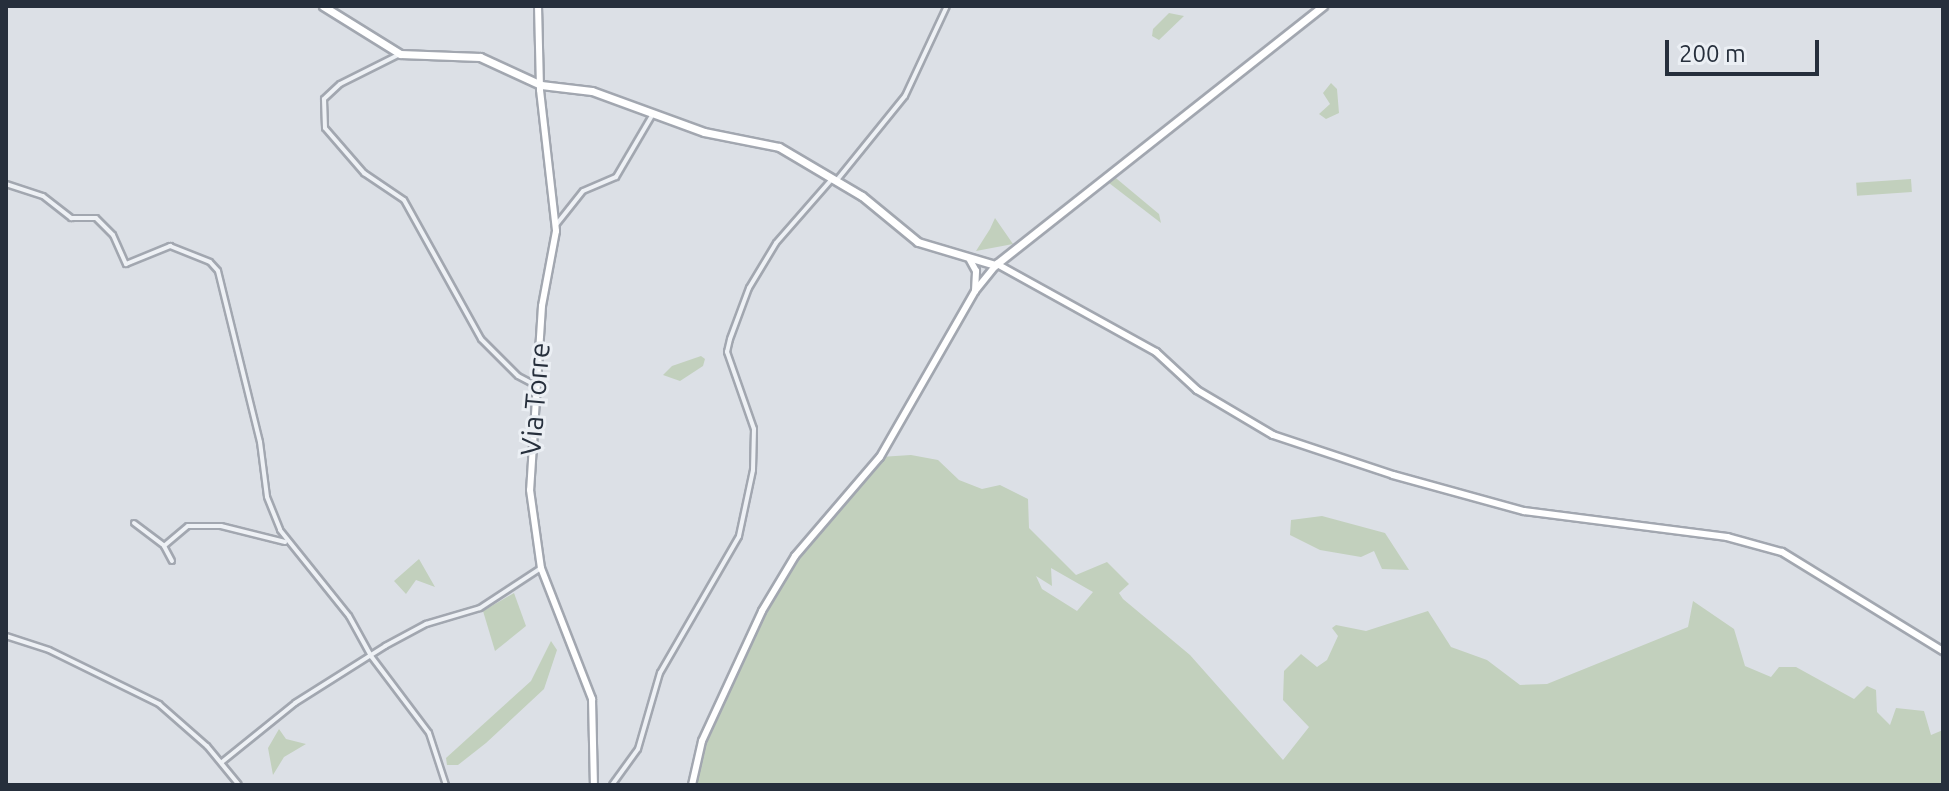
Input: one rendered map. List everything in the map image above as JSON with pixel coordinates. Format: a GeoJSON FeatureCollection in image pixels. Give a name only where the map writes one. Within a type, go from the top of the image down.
{"type":"FeatureCollection","features":[{"type":"Feature","properties":{"kind":"main road"},"geometry":{"type":"LineString","coordinates":[[323,6],[400,54],[471,55],[541,85],[584,89],[704,132],[779,147],[835,178],[918,242],[970,260],[997,264],[1156,352],[1197,390],[1273,435],[1524,511],[1727,537],[1782,552],[1943,651]]}},
{"type":"Feature","properties":{"kind":"main road","name":"Via Torre"},"geometry":{"type":"LineString","coordinates":[[538,6],[541,85],[556,225],[542,306],[530,490],[541,568],[592,699],[594,785]]}},
{"type":"Feature","properties":{"kind":"main road"},"geometry":{"type":"LineString","coordinates":[[692,785],[702,741],[762,611],[795,556],[876,464],[975,291],[997,264],[1098,179],[1323,6]]}},
{"type":"Feature","properties":{"kind":"main road"},"geometry":{"type":"LineString","coordinates":[[970,260],[975,291]]}},
{"type":"Feature","properties":{"kind":"street"},"geometry":{"type":"LineString","coordinates":[[612,785],[638,749],[660,673],[739,536],[753,470],[754,429],[727,352],[749,288],[776,243],[905,96],[947,6]]}},
{"type":"Feature","properties":{"kind":"street"},"geometry":{"type":"LineString","coordinates":[[400,54],[340,84],[324,99],[325,128],[364,173],[404,200],[481,339],[518,376],[537,386]]}},
{"type":"Feature","properties":{"kind":"street"},"geometry":{"type":"LineString","coordinates":[[556,225],[583,191],[616,177],[653,114]]}},
{"type":"Feature","properties":{"kind":"street"},"geometry":{"type":"LineString","coordinates":[[6,184],[43,196],[71,218],[96,218],[113,235],[126,264],[170,246],[214,265],[225,288],[267,497],[285,542],[349,616],[371,656],[429,733],[446,785]]}},
{"type":"Feature","properties":{"kind":"street"},"geometry":{"type":"LineString","coordinates":[[134,523],[164,546],[172,561]]}},
{"type":"Feature","properties":{"kind":"street"},"geometry":{"type":"LineString","coordinates":[[164,546],[188,526],[221,526],[285,542]]}},
{"type":"Feature","properties":{"kind":"street"},"geometry":{"type":"LineString","coordinates":[[222,762],[295,703],[371,656],[426,624],[480,608],[541,568]]}},
{"type":"Feature","properties":{"kind":"street"},"geometry":{"type":"LineString","coordinates":[[6,636],[49,650],[143,695],[222,762],[239,785]]}},
{"type":"Feature","properties":{"kind":"green space"},"geometry":{"type":"Polygon","coordinates":[[[1169,13],[1184,16],[1159,40],[1152,36],[1153,29],[1169,13]]]}},
{"type":"Feature","properties":{"kind":"green space"},"geometry":{"type":"Polygon","coordinates":[[[1331,83],[1337,89],[1339,113],[1326,119],[1319,114],[1330,104],[1323,93],[1331,83]]]}},
{"type":"Feature","properties":{"kind":"green space"},"geometry":{"type":"Polygon","coordinates":[[[1111,174],[1159,214],[1161,223],[1109,183],[1111,174]]]}},
{"type":"Feature","properties":{"kind":"green space"},"geometry":{"type":"Polygon","coordinates":[[[1911,179],[1912,192],[1857,196],[1856,183],[1911,179]]]}},
{"type":"Feature","properties":{"kind":"green space"},"geometry":{"type":"Polygon","coordinates":[[[995,218],[1013,244],[976,251],[990,229],[995,218]]]}},
{"type":"Feature","properties":{"kind":"green space"},"geometry":{"type":"Polygon","coordinates":[[[701,356],[705,359],[703,366],[680,381],[663,375],[672,366],[701,356]]]}},
{"type":"Feature","properties":{"kind":"green space"},"geometry":{"type":"Polygon","coordinates":[[[911,455],[938,460],[959,480],[982,489],[1000,485],[1028,499],[1029,528],[1076,575],[1107,562],[1129,584],[1119,593],[1123,599],[1190,655],[1283,760],[1309,727],[1283,700],[1284,671],[1301,654],[1317,667],[1327,660],[1338,636],[1332,628],[1336,625],[1366,631],[1428,611],[1451,647],[1487,660],[1520,685],[1547,684],[1688,627],[1693,601],[1734,629],[1745,666],[1771,677],[1779,667],[1796,667],[1854,699],[1867,686],[1876,690],[1877,712],[1890,725],[1896,708],[1924,711],[1931,735],[1943,730],[1943,785],[692,785],[698,754],[742,651],[795,556],[880,457],[911,455]],[[1051,568],[1052,586],[1036,576],[1042,589],[1077,611],[1093,592],[1051,568]]]}},
{"type":"Feature","properties":{"kind":"green space"},"geometry":{"type":"Polygon","coordinates":[[[1322,516],[1385,533],[1409,570],[1382,569],[1374,551],[1361,557],[1320,550],[1290,535],[1291,520],[1322,516]]]}},
{"type":"Feature","properties":{"kind":"green space"},"geometry":{"type":"Polygon","coordinates":[[[419,559],[435,587],[416,580],[406,594],[394,581],[419,559]]]}},
{"type":"Feature","properties":{"kind":"green space"},"geometry":{"type":"Polygon","coordinates":[[[514,593],[526,626],[495,651],[483,611],[514,593]]]}},
{"type":"Feature","properties":{"kind":"green space"},"geometry":{"type":"Polygon","coordinates":[[[551,641],[557,650],[544,689],[458,765],[447,765],[446,758],[531,681],[551,641]]]}},
{"type":"Feature","properties":{"kind":"green space"},"geometry":{"type":"Polygon","coordinates":[[[279,729],[286,739],[306,744],[284,757],[273,775],[268,748],[279,729]]]}}]}
